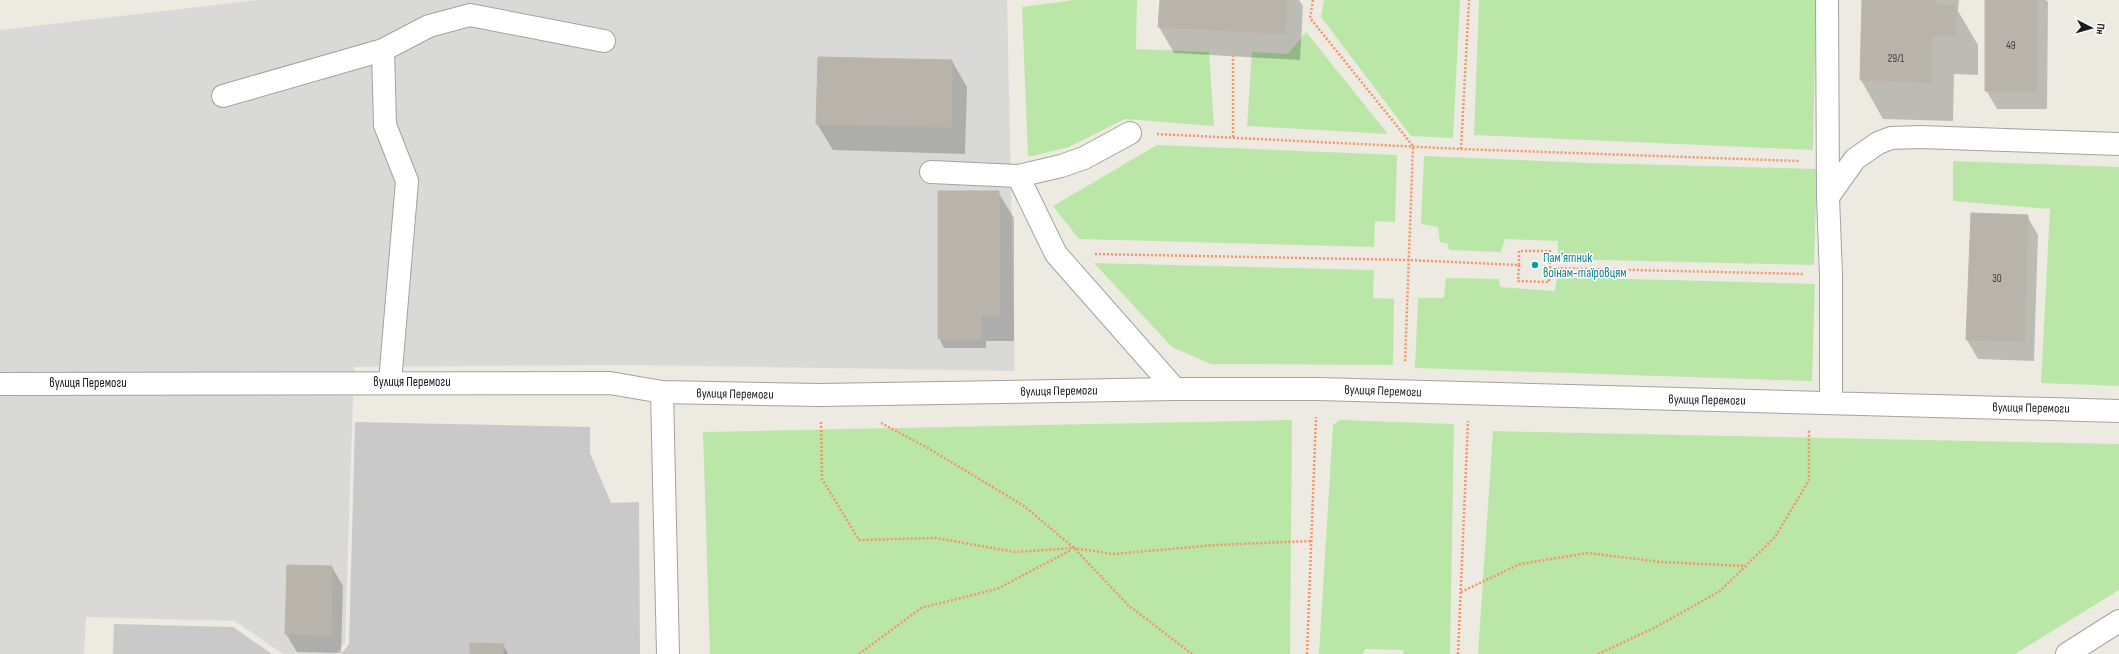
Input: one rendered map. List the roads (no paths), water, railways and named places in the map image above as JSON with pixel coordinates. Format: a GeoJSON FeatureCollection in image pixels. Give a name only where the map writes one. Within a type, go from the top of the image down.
{"type":"FeatureCollection","features":[{"type":"Feature","properties":{"kind":"street"},"geometry":{"type":"LineString","coordinates":[[1827,0],[1828,197],[1831,275],[1831,403]]}},
{"type":"Feature","properties":{"kind":"street"},"geometry":{"type":"LineString","coordinates":[[223,96],[383,50],[429,26],[470,15],[604,41]]}},
{"type":"Feature","properties":{"kind":"street"},"geometry":{"type":"LineString","coordinates":[[383,50],[385,125],[407,181],[390,382]]}},
{"type":"Feature","properties":{"kind":"street"},"geometry":{"type":"LineString","coordinates":[[931,172],[1018,176],[1062,166],[1084,158],[1130,133]]}},
{"type":"Feature","properties":{"kind":"street"},"geometry":{"type":"LineString","coordinates":[[1828,197],[1855,159],[1878,143],[1891,138],[1920,137],[2119,144]]}},
{"type":"Feature","properties":{"kind":"street"},"geometry":{"type":"LineString","coordinates":[[1018,176],[1056,254],[1175,389]]}},
{"type":"Feature","properties":{"kind":"street","name":"вулиця Перемоги"},"geometry":{"type":"LineString","coordinates":[[0,384],[390,382],[610,383],[662,392],[820,395],[1175,389],[1318,389],[2119,411]]}},
{"type":"Feature","properties":{"kind":"street"},"geometry":{"type":"LineString","coordinates":[[662,392],[668,654]]}},
{"type":"Feature","properties":{"kind":"street"},"geometry":{"type":"LineString","coordinates":[[2067,654],[2119,621]]}},
{"type":"Feature","properties":{"kind":"place","name":"Пам'ятник воїнам-таїровцям"},"geometry":{"type":"Point","coordinates":[1535,265]}}]}
